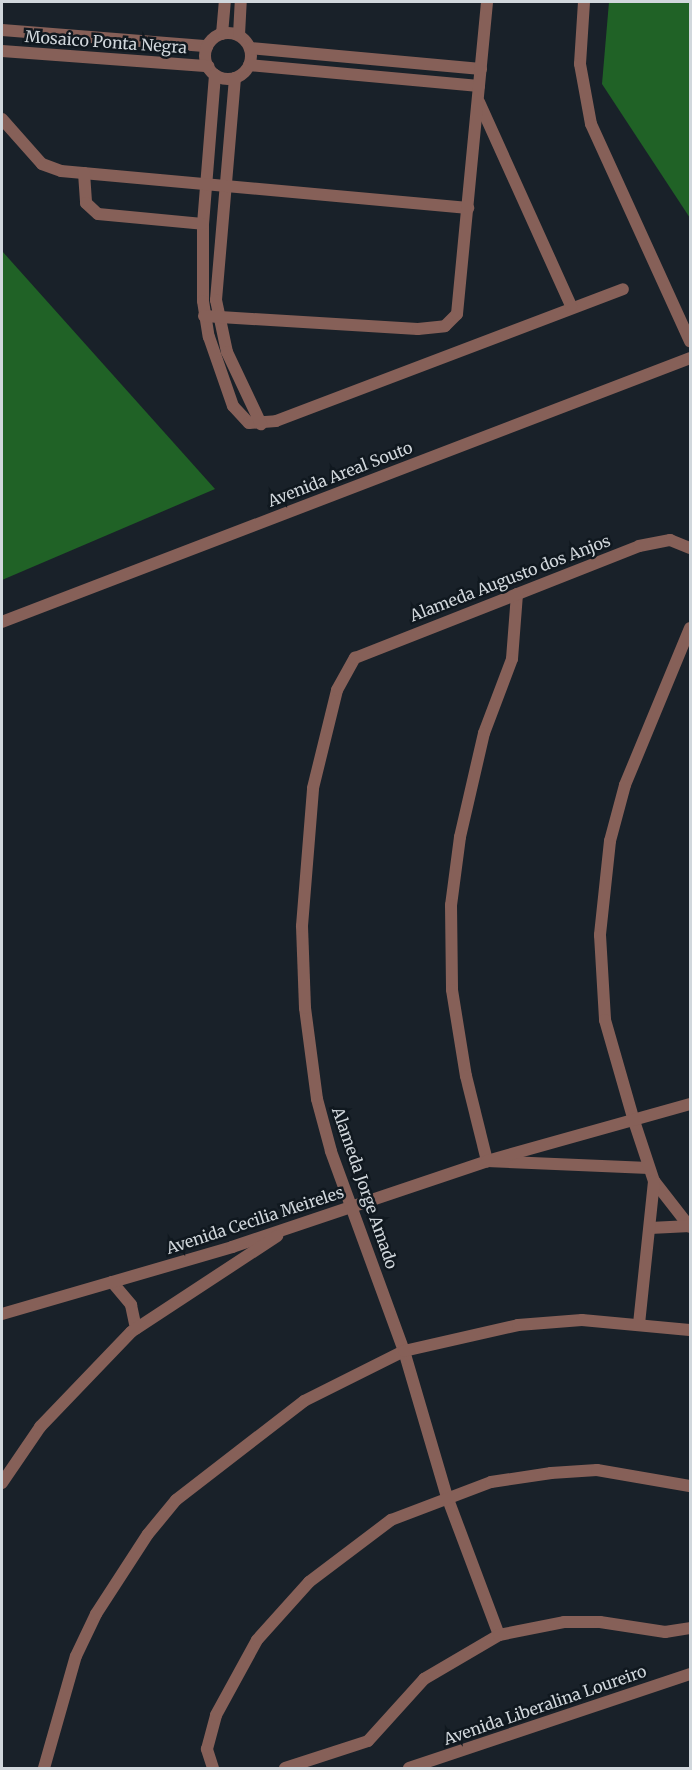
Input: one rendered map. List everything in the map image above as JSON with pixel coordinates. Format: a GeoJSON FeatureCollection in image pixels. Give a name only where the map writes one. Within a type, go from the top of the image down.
{"type":"FeatureCollection","features":[{"type":"Feature","properties":{"kind":"street"},"geometry":{"type":"LineString","coordinates":[[222,34],[225,2]]}},
{"type":"Feature","properties":{"kind":"street"},"geometry":{"type":"LineString","coordinates":[[241,2],[239,35],[250,48],[249,65],[235,78],[215,286],[218,317],[227,352],[261,424]]}},
{"type":"Feature","properties":{"kind":"street"},"geometry":{"type":"LineString","coordinates":[[204,316],[418,329],[444,326],[457,314],[487,2]]}},
{"type":"Feature","properties":{"kind":"street"},"geometry":{"type":"LineString","coordinates":[[584,2],[580,64],[591,124],[690,341]]}},
{"type":"Feature","properties":{"kind":"street","name":"Mosaico Ponta Negra"},"geometry":{"type":"LineString","coordinates":[[2,30],[207,46]]}},
{"type":"Feature","properties":{"kind":"street"},"geometry":{"type":"LineString","coordinates":[[239,35],[222,34],[207,46],[212,70],[203,224],[204,316],[233,406],[241,417],[261,424],[571,306],[623,289]]}},
{"type":"Feature","properties":{"kind":"street"},"geometry":{"type":"LineString","coordinates":[[250,48],[481,69]]}},
{"type":"Feature","properties":{"kind":"street","name":"Mosaico Ponta Negra"},"geometry":{"type":"LineString","coordinates":[[2,51],[212,70]]}},
{"type":"Feature","properties":{"kind":"street"},"geometry":{"type":"LineString","coordinates":[[249,65],[479,86]]}},
{"type":"Feature","properties":{"kind":"street"},"geometry":{"type":"LineString","coordinates":[[212,70],[235,78]]}},
{"type":"Feature","properties":{"kind":"street"},"geometry":{"type":"LineString","coordinates":[[478,101],[571,306]]}},
{"type":"Feature","properties":{"kind":"street"},"geometry":{"type":"LineString","coordinates":[[2,119],[42,165],[84,173],[468,207]]}},
{"type":"Feature","properties":{"kind":"street"},"geometry":{"type":"LineString","coordinates":[[84,173],[86,203],[98,214],[203,224]]}},
{"type":"Feature","properties":{"kind":"street","name":"Avenida Areal Souto"},"geometry":{"type":"LineString","coordinates":[[2,622],[690,358]]}},
{"type":"Feature","properties":{"kind":"street","name":"Alameda Augusto dos Anjos"},"geometry":{"type":"LineString","coordinates":[[346,667],[379,645],[658,540],[690,548]]}},
{"type":"Feature","properties":{"kind":"street"},"geometry":{"type":"LineString","coordinates":[[517,594],[512,659],[484,733],[459,837],[451,905],[452,990],[466,1076],[487,1161],[650,1168]]}},
{"type":"Feature","properties":{"kind":"street"},"geometry":{"type":"LineString","coordinates":[[690,628],[625,785],[603,890],[600,935],[606,1020],[634,1121],[654,1181],[690,1226]]}},
{"type":"Feature","properties":{"kind":"street","name":"Alameda Jorge Amado"},"geometry":{"type":"LineString","coordinates":[[346,667],[313,788],[302,926],[305,1008],[317,1099],[351,1205],[405,1351],[447,1497],[499,1635]]}},
{"type":"Feature","properties":{"kind":"street","name":"Avenida Cecilia Meireles"},"geometry":{"type":"LineString","coordinates":[[2,1314],[293,1226],[487,1161],[690,1104]]}},
{"type":"Feature","properties":{"kind":"street"},"geometry":{"type":"LineString","coordinates":[[639,1324],[654,1181]]}},
{"type":"Feature","properties":{"kind":"street"},"geometry":{"type":"LineString","coordinates":[[2,1483],[40,1427],[136,1328],[293,1226]]}},
{"type":"Feature","properties":{"kind":"street"},"geometry":{"type":"LineString","coordinates":[[650,1228],[690,1226]]}},
{"type":"Feature","properties":{"kind":"street"},"geometry":{"type":"LineString","coordinates":[[112,1282],[131,1305],[136,1328]]}},
{"type":"Feature","properties":{"kind":"street"},"geometry":{"type":"LineString","coordinates":[[44,1768],[61,1695],[96,1614],[176,1500],[304,1401],[405,1351],[518,1325],[582,1320],[690,1330]]}},
{"type":"Feature","properties":{"kind":"street"},"geometry":{"type":"LineString","coordinates":[[213,1768],[207,1749],[216,1715],[257,1640],[277,1615],[370,1533],[447,1497],[491,1482],[597,1470],[690,1486]]}},
{"type":"Feature","properties":{"kind":"street"},"geometry":{"type":"LineString","coordinates":[[285,1768],[368,1741],[424,1679],[499,1635],[564,1622],[600,1622],[665,1632],[690,1628]]}},
{"type":"Feature","properties":{"kind":"street","name":"Avenida Liberalina Loureiro"},"geometry":{"type":"LineString","coordinates":[[409,1768],[690,1674]]}},
{"type":"Feature","properties":{"kind":"green space"},"geometry":{"type":"Polygon","coordinates":[[[609,2],[690,2],[690,218],[602,84],[609,2]]]}},
{"type":"Feature","properties":{"kind":"green space"},"geometry":{"type":"Polygon","coordinates":[[[2,251],[215,489],[2,580],[2,251]]]}}]}
